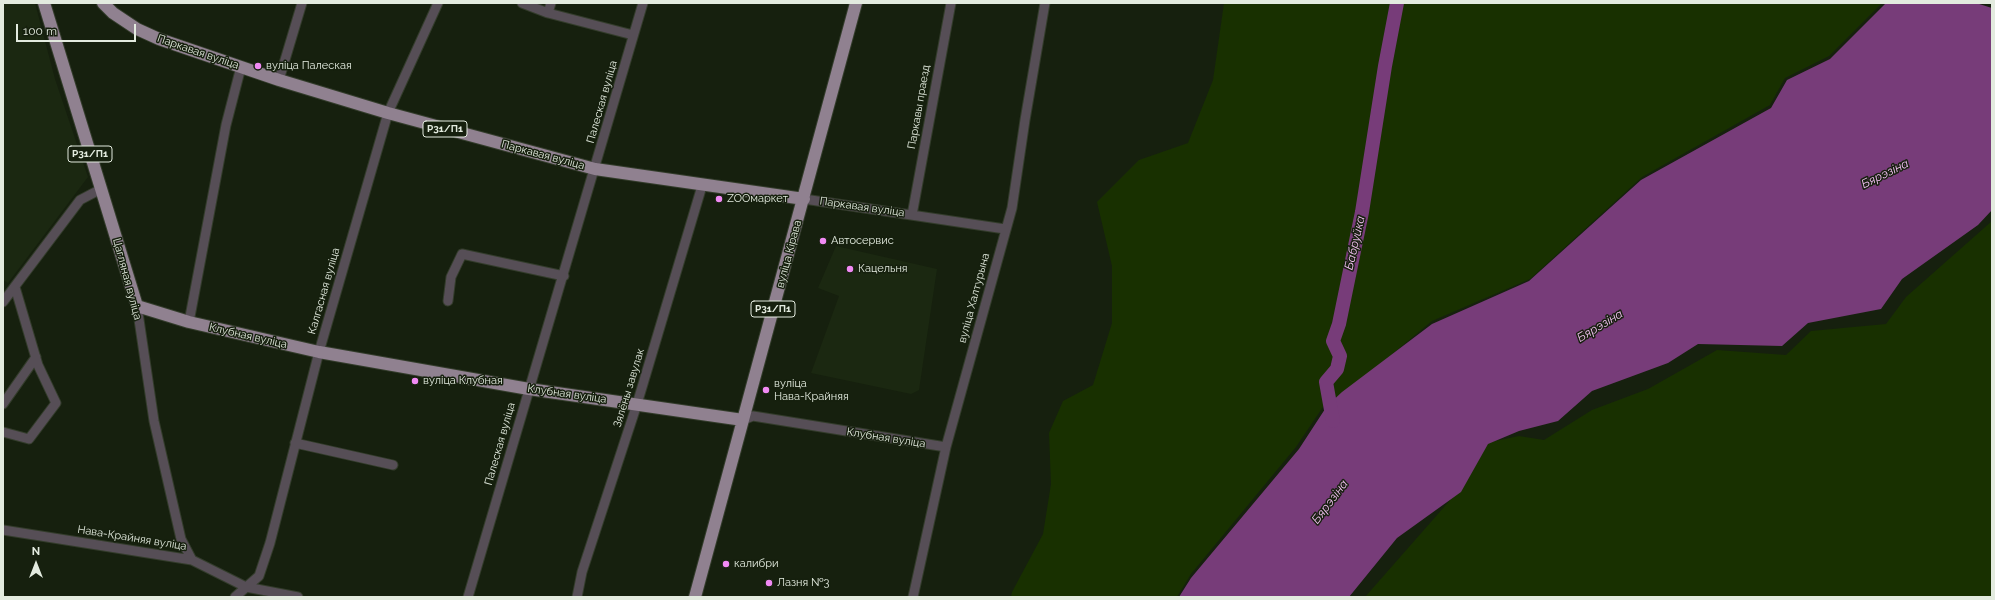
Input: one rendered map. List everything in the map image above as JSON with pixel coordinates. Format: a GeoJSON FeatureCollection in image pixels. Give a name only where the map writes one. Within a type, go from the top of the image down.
{"type":"FeatureCollection","features":[{"type":"Feature","properties":{"kind":"main road","name":"Цагляная вуліца"},"geometry":{"type":"LineString","coordinates":[[44,3],[136,306]]}},
{"type":"Feature","properties":{"kind":"main road","name":"Паркавая вуліца"},"geometry":{"type":"LineString","coordinates":[[103,3],[113,13],[137,29],[159,39],[279,80],[388,114],[595,169],[702,186],[804,199]]}},
{"type":"Feature","properties":{"kind":"main road","name":"вуліца Кірава"},"geometry":{"type":"LineString","coordinates":[[695,597],[856,3]]}},
{"type":"Feature","properties":{"kind":"main road","name":"Клубная вуліца"},"geometry":{"type":"LineString","coordinates":[[136,306],[189,322],[319,352],[528,389],[743,420]]}},
{"type":"Feature","properties":{"kind":"street"},"geometry":{"type":"LineString","coordinates":[[279,80],[302,3]]}},
{"type":"Feature","properties":{"kind":"street","name":"Калгасная вуліца"},"geometry":{"type":"LineString","coordinates":[[246,587],[259,576],[270,543],[319,352],[388,114],[438,3]]}},
{"type":"Feature","properties":{"kind":"street"},"geometry":{"type":"LineString","coordinates":[[522,3],[548,13],[633,35]]}},
{"type":"Feature","properties":{"kind":"street"},"geometry":{"type":"LineString","coordinates":[[548,13],[551,3]]}},
{"type":"Feature","properties":{"kind":"street","name":"Палеская вуліца"},"geometry":{"type":"LineString","coordinates":[[468,597],[528,389],[564,276],[642,3]]}},
{"type":"Feature","properties":{"kind":"street","name":"Паркавы праезд"},"geometry":{"type":"LineString","coordinates":[[912,214],[951,3]]}},
{"type":"Feature","properties":{"kind":"street","name":"вуліца Халтурына"},"geometry":{"type":"LineString","coordinates":[[913,597],[946,447],[1012,208],[1045,3]]}},
{"type":"Feature","properties":{"kind":"street"},"geometry":{"type":"LineString","coordinates":[[189,322],[226,125],[241,67]]}},
{"type":"Feature","properties":{"kind":"street","name":"Зялёны завулак"},"geometry":{"type":"LineString","coordinates":[[577,597],[582,572],[638,404],[702,186]]}},
{"type":"Feature","properties":{"kind":"street"},"geometry":{"type":"LineString","coordinates":[[3,302],[80,200],[101,189]]}},
{"type":"Feature","properties":{"kind":"street","name":"Паркавая вуліца"},"geometry":{"type":"LineString","coordinates":[[804,199],[1005,229]]}},
{"type":"Feature","properties":{"kind":"street"},"geometry":{"type":"LineString","coordinates":[[448,301],[451,277],[462,254],[564,276]]}},
{"type":"Feature","properties":{"kind":"street"},"geometry":{"type":"LineString","coordinates":[[3,432],[29,439],[56,403],[36,358],[15,287]]}},
{"type":"Feature","properties":{"kind":"street","name":"Цагляная вуліца"},"geometry":{"type":"LineString","coordinates":[[136,306],[154,421],[181,539],[192,560]]}},
{"type":"Feature","properties":{"kind":"street"},"geometry":{"type":"LineString","coordinates":[[3,404],[36,358]]}},
{"type":"Feature","properties":{"kind":"street","name":"Клубная вуліца"},"geometry":{"type":"LineString","coordinates":[[743,420],[753,416],[946,447]]}},
{"type":"Feature","properties":{"kind":"street"},"geometry":{"type":"LineString","coordinates":[[295,443],[393,465]]}},
{"type":"Feature","properties":{"kind":"street","name":"Нава-Крайняя вуліца"},"geometry":{"type":"LineString","coordinates":[[3,530],[192,560],[246,587],[294,597]]}},
{"type":"Feature","properties":{"kind":"street"},"geometry":{"type":"LineString","coordinates":[[235,597],[246,587]]}},
{"type":"Feature","properties":{"kind":"shaded area"},"geometry":{"type":"Polygon","coordinates":[[[3,3],[35,3],[55,79],[88,177],[8,283],[3,280],[3,3]]]}},
{"type":"Feature","properties":{"kind":"shaded area"},"geometry":{"type":"Polygon","coordinates":[[[836,246],[937,269],[919,390],[911,394],[811,373],[839,296],[818,288],[836,246]]]}},
{"type":"Feature","properties":{"kind":"green space"},"geometry":{"type":"Polygon","coordinates":[[[1224,3],[1882,3],[1829,56],[1785,78],[1770,105],[1642,177],[1530,279],[1432,321],[1343,395],[1325,404],[1296,447],[1191,574],[1177,597],[1011,597],[1012,592],[1043,534],[1051,484],[1049,433],[1063,401],[1093,385],[1112,323],[1112,266],[1097,202],[1139,160],[1188,143],[1213,80],[1224,3]]]}},
{"type":"Feature","properties":{"kind":"green space"},"geometry":{"type":"Polygon","coordinates":[[[1992,221],[1992,597],[1365,597],[1459,490],[1486,443],[1519,436],[1544,440],[1592,410],[1648,389],[1717,350],[1786,355],[1811,331],[1886,324],[1906,297],[1992,221]]]}},
{"type":"Feature","properties":{"kind":"water","name":"Бярэзіна"},"geometry":{"type":"Polygon","coordinates":[[[1886,3],[1976,3],[1992,8],[1992,210],[1978,225],[1902,279],[1881,309],[1808,323],[1782,346],[1698,344],[1668,363],[1592,391],[1558,421],[1519,431],[1488,444],[1461,492],[1397,538],[1349,597],[1179,597],[1191,578],[1299,449],[1327,406],[1342,392],[1432,324],[1529,281],[1641,180],[1771,108],[1787,80],[1830,59],[1886,3]]]}},
{"type":"Feature","properties":{"kind":"waterway","name":"Бабруйка"},"geometry":{"type":"LineString","coordinates":[[1333,421],[1326,382],[1337,369],[1340,356],[1333,341],[1339,324],[1362,212],[1385,66],[1397,3]]}},
{"type":"Feature","properties":{"kind":"place","name":"вуліца Палеская"},"geometry":{"type":"Point","coordinates":[258,66]}},
{"type":"Feature","properties":{"kind":"place","name":"ZOOмаркет"},"geometry":{"type":"Point","coordinates":[719,199]}},
{"type":"Feature","properties":{"kind":"place","name":"Автосервис"},"geometry":{"type":"Point","coordinates":[823,241]}},
{"type":"Feature","properties":{"kind":"place","name":"Кацельня"},"geometry":{"type":"Point","coordinates":[850,269]}},
{"type":"Feature","properties":{"kind":"place","name":"вуліца Клубная"},"geometry":{"type":"Point","coordinates":[415,381]}},
{"type":"Feature","properties":{"kind":"place","name":"вуліца Нава-Крайняя"},"geometry":{"type":"Point","coordinates":[766,390]}},
{"type":"Feature","properties":{"kind":"place","name":"калибри"},"geometry":{"type":"Point","coordinates":[726,564]}},
{"type":"Feature","properties":{"kind":"place","name":"Лазня №3"},"geometry":{"type":"Point","coordinates":[769,583]}}]}
